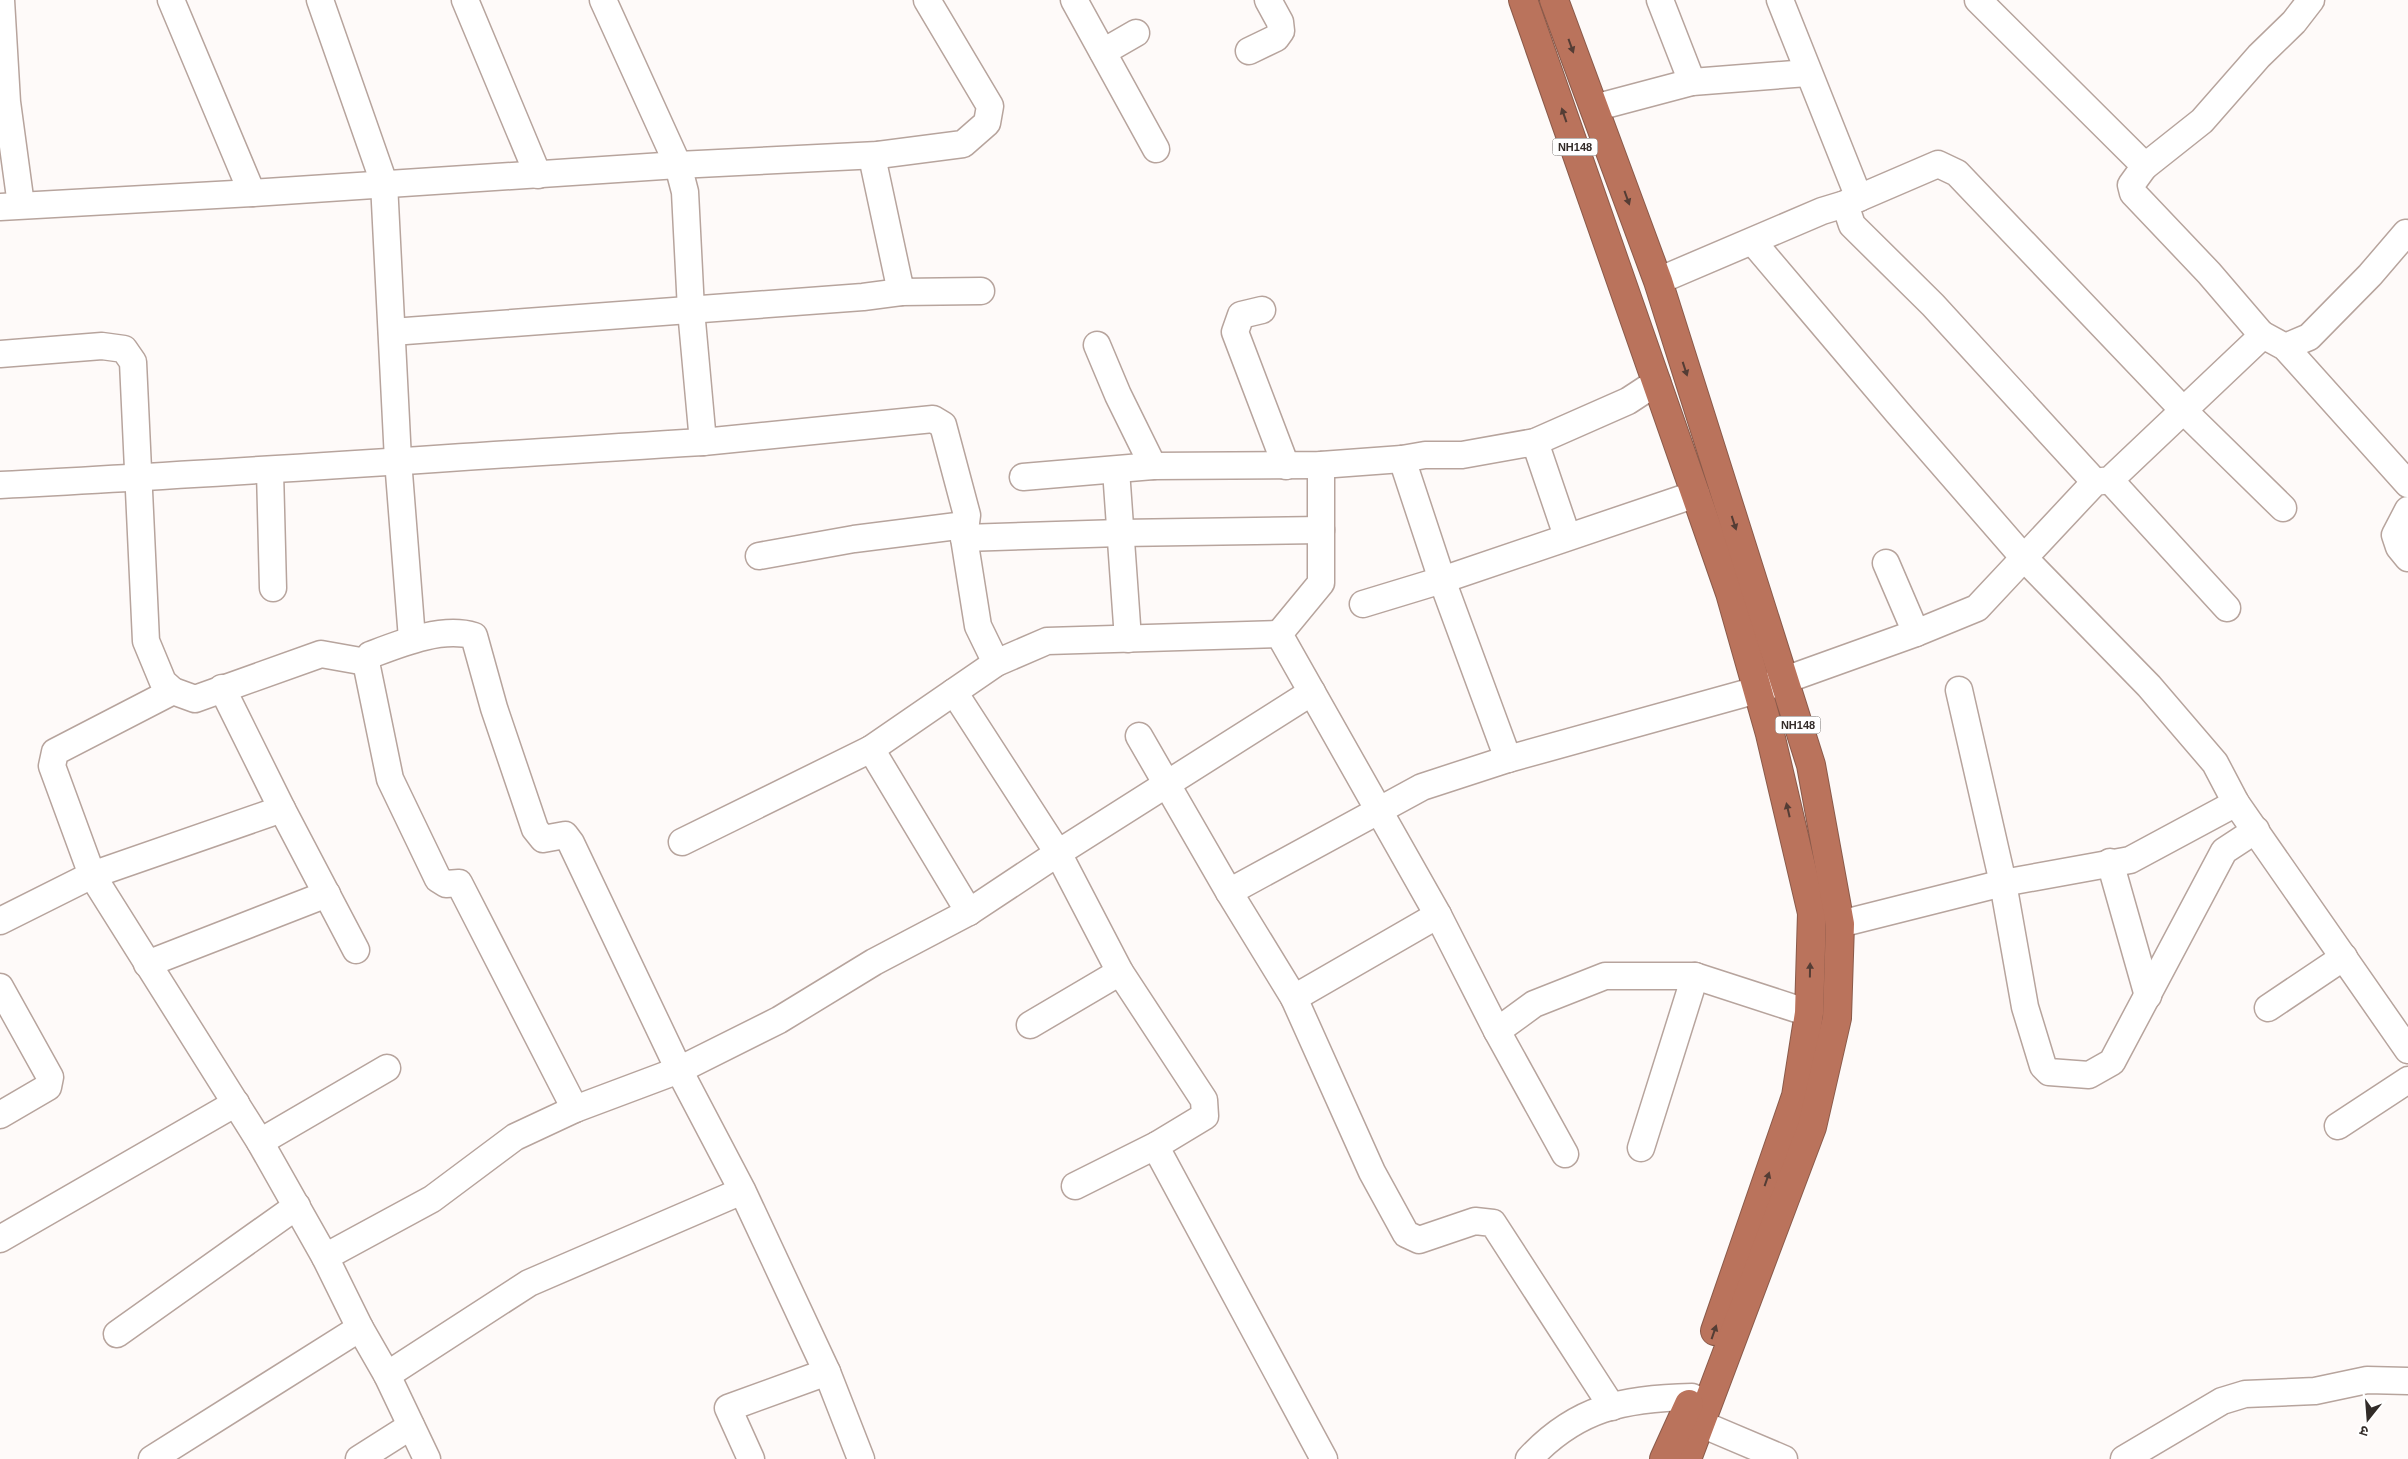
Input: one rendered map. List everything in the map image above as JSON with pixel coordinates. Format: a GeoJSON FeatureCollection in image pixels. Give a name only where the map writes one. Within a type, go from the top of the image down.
{"type":"FeatureCollection","features":[{"type":"Feature","properties":{"kind":"highway","name":"NH148"},"geometry":{"type":"LineString","coordinates":[[1523,0],[1730,593],[1757,690],[1812,913],[1810,1013],[1796,1096],[1695,1410],[1687,1459]]}},
{"type":"Feature","properties":{"kind":"highway","name":"NH148"},"geometry":{"type":"LineString","coordinates":[[1554,0],[1658,281],[1811,765],[1840,924],[1837,1018],[1812,1127],[1695,1410],[1664,1459]]}},
{"type":"Feature","properties":{"kind":"highway"},"geometry":{"type":"LineString","coordinates":[[1644,343],[1674,332]]}},
{"type":"Feature","properties":{"kind":"street"},"geometry":{"type":"LineString","coordinates":[[1,0],[3,102],[11,206],[252,193],[678,165],[878,155],[963,144],[987,123],[990,106],[927,0]]}},
{"type":"Feature","properties":{"kind":"street"},"geometry":{"type":"LineString","coordinates":[[171,0],[252,193]]}},
{"type":"Feature","properties":{"kind":"street"},"geometry":{"type":"LineString","coordinates":[[320,0],[384,183],[398,460],[412,639]]}},
{"type":"Feature","properties":{"kind":"street"},"geometry":{"type":"LineString","coordinates":[[465,0],[538,175]]}},
{"type":"Feature","properties":{"kind":"street"},"geometry":{"type":"LineString","coordinates":[[603,0],[678,165],[685,192],[691,310],[703,442]]}},
{"type":"Feature","properties":{"kind":"street"},"geometry":{"type":"LineString","coordinates":[[1074,0],[1156,149]]}},
{"type":"Feature","properties":{"kind":"street"},"geometry":{"type":"LineString","coordinates":[[1249,51],[1276,38],[1281,31],[1280,22],[1268,0]]}},
{"type":"Feature","properties":{"kind":"street"},"geometry":{"type":"LineString","coordinates":[[1660,0],[1692,82]]}},
{"type":"Feature","properties":{"kind":"street"},"geometry":{"type":"LineString","coordinates":[[1780,0],[1852,201],[1852,225],[1933,304],[2102,481],[2227,608]]}},
{"type":"Feature","properties":{"kind":"street"},"geometry":{"type":"LineString","coordinates":[[1978,0],[2048,68],[2144,167]]}},
{"type":"Feature","properties":{"kind":"street"},"geometry":{"type":"LineString","coordinates":[[2311,0],[2294,22],[2259,56],[2202,120],[2144,167],[2130,185],[2133,193],[2408,484]]}},
{"type":"Feature","properties":{"kind":"street"},"geometry":{"type":"LineString","coordinates":[[1103,52],[1136,33]]}},
{"type":"Feature","properties":{"kind":"street"},"geometry":{"type":"LineString","coordinates":[[1594,108],[1692,82],[1807,72]]}},
{"type":"Feature","properties":{"kind":"street"},"geometry":{"type":"LineString","coordinates":[[878,155],[874,166],[901,292]]}},
{"type":"Feature","properties":{"kind":"street"},"geometry":{"type":"LineString","coordinates":[[1658,281],[1753,242],[1822,210],[1852,201],[1938,164],[1948,167],[1957,173],[2184,412],[2283,508]]}},
{"type":"Feature","properties":{"kind":"street"},"geometry":{"type":"LineString","coordinates":[[1229,892],[1422,787],[1508,759],[1757,690],[1916,633],[1977,608],[2024,558],[2102,481],[2184,412],[2274,341],[2309,337],[2370,275],[2406,233]]}},
{"type":"Feature","properties":{"kind":"street"},"geometry":{"type":"LineString","coordinates":[[1753,242],[1806,307],[2024,558],[2149,686],[2215,763],[2236,803],[2408,1050]]}},
{"type":"Feature","properties":{"kind":"street"},"geometry":{"type":"LineString","coordinates":[[392,332],[864,297],[901,292],[981,291]]}},
{"type":"Feature","properties":{"kind":"street"},"geometry":{"type":"LineString","coordinates":[[1262,310],[1241,316],[1236,332],[1286,466]]}},
{"type":"Feature","properties":{"kind":"street"},"geometry":{"type":"LineString","coordinates":[[1097,345],[1118,395],[1153,466]]}},
{"type":"Feature","properties":{"kind":"street"},"geometry":{"type":"LineString","coordinates":[[0,354],[102,346],[124,349],[133,362],[146,641],[163,682],[173,691],[195,699],[321,654],[366,662]]}},
{"type":"Feature","properties":{"kind":"street"},"geometry":{"type":"LineString","coordinates":[[1023,478],[1153,466],[1321,465],[1402,459],[1425,455],[1462,455],[1535,442],[1628,401],[1657,382]]}},
{"type":"Feature","properties":{"kind":"street"},"geometry":{"type":"LineString","coordinates":[[0,485],[270,471],[398,460],[703,442],[933,419],[943,425],[966,515],[965,532],[978,626],[996,663]]}},
{"type":"Feature","properties":{"kind":"street"},"geometry":{"type":"LineString","coordinates":[[1535,442],[1567,536]]}},
{"type":"Feature","properties":{"kind":"street"},"geometry":{"type":"LineString","coordinates":[[1402,459],[1442,580],[1508,759]]}},
{"type":"Feature","properties":{"kind":"street"},"geometry":{"type":"LineString","coordinates":[[682,842],[871,749],[996,663],[1047,641],[1278,634],[1321,583],[1321,465]]}},
{"type":"Feature","properties":{"kind":"street"},"geometry":{"type":"LineString","coordinates":[[1116,470],[1128,639]]}},
{"type":"Feature","properties":{"kind":"street"},"geometry":{"type":"LineString","coordinates":[[270,471],[273,588]]}},
{"type":"Feature","properties":{"kind":"street"},"geometry":{"type":"LineString","coordinates":[[1363,604],[1442,580],[1567,536],[1696,494]]}},
{"type":"Feature","properties":{"kind":"street"},"geometry":{"type":"LineString","coordinates":[[2408,510],[2396,535],[2399,547],[2408,558]]}},
{"type":"Feature","properties":{"kind":"street"},"geometry":{"type":"LineString","coordinates":[[759,556],[854,539],[965,532],[1120,533],[1321,530]]}},
{"type":"Feature","properties":{"kind":"street"},"geometry":{"type":"LineString","coordinates":[[1886,563],[1916,633]]}},
{"type":"Feature","properties":{"kind":"street"},"geometry":{"type":"LineString","coordinates":[[576,1109],[458,884],[446,884],[438,879],[390,779],[366,662],[370,656],[412,639],[464,633],[474,636],[494,708],[535,829],[543,839],[565,835],[571,843],[679,1070],[742,1192],[827,1372],[861,1459]]}},
{"type":"Feature","properties":{"kind":"street"},"geometry":{"type":"LineString","coordinates":[[1278,634],[1438,914],[1497,1031],[1565,1154]]}},
{"type":"Feature","properties":{"kind":"street"},"geometry":{"type":"LineString","coordinates":[[222,688],[282,809],[356,950]]}},
{"type":"Feature","properties":{"kind":"street"},"geometry":{"type":"LineString","coordinates":[[1960,690],[2003,883],[2025,1007],[2043,1066],[2049,1072],[2090,1075],[2112,1062],[2224,851],[2256,830]]}},
{"type":"Feature","properties":{"kind":"street"},"geometry":{"type":"LineString","coordinates":[[173,691],[55,752],[52,766],[92,875],[236,1103],[297,1206],[386,1375],[427,1459]]}},
{"type":"Feature","properties":{"kind":"street"},"geometry":{"type":"LineString","coordinates":[[954,692],[1058,853],[1120,972],[1204,1100],[1204,1116],[1157,1145],[1075,1186]]}},
{"type":"Feature","properties":{"kind":"street"},"geometry":{"type":"LineString","coordinates":[[325,1257],[432,1199],[515,1137],[576,1109],[679,1070],[779,1020],[874,962],[969,912],[1058,853],[1312,692]]}},
{"type":"Feature","properties":{"kind":"street"},"geometry":{"type":"LineString","coordinates":[[1140,736],[1229,892],[1294,998],[1372,1172],[1406,1234],[1419,1240],[1475,1221],[1494,1223],[1612,1407]]}},
{"type":"Feature","properties":{"kind":"street"},"geometry":{"type":"LineString","coordinates":[[871,749],[969,912]]}},
{"type":"Feature","properties":{"kind":"street"},"geometry":{"type":"LineString","coordinates":[[1840,924],[2003,883],[2110,862],[2130,860],[2236,803]]}},
{"type":"Feature","properties":{"kind":"street"},"geometry":{"type":"LineString","coordinates":[[0,921],[92,875],[282,809]]}},
{"type":"Feature","properties":{"kind":"street"},"geometry":{"type":"LineString","coordinates":[[2110,862],[2148,996]]}},
{"type":"Feature","properties":{"kind":"street"},"geometry":{"type":"LineString","coordinates":[[147,964],[327,894]]}},
{"type":"Feature","properties":{"kind":"street"},"geometry":{"type":"LineString","coordinates":[[1294,998],[1438,914]]}},
{"type":"Feature","properties":{"kind":"street"},"geometry":{"type":"LineString","coordinates":[[2268,1008],[2344,957]]}},
{"type":"Feature","properties":{"kind":"street"},"geometry":{"type":"LineString","coordinates":[[1030,1025],[1120,972]]}},
{"type":"Feature","properties":{"kind":"street"},"geometry":{"type":"LineString","coordinates":[[1497,1031],[1534,1004],[1605,976],[1695,976],[1810,1013]]}},
{"type":"Feature","properties":{"kind":"street"},"geometry":{"type":"LineString","coordinates":[[1641,1148],[1695,976]]}},
{"type":"Feature","properties":{"kind":"street"},"geometry":{"type":"LineString","coordinates":[[0,987],[50,1077],[48,1087],[0,1115]]}},
{"type":"Feature","properties":{"kind":"street"},"geometry":{"type":"LineString","coordinates":[[260,1142],[387,1068]]}},
{"type":"Feature","properties":{"kind":"street"},"geometry":{"type":"LineString","coordinates":[[2338,1126],[2408,1080]]}},
{"type":"Feature","properties":{"kind":"street"},"geometry":{"type":"LineString","coordinates":[[0,1239],[236,1103]]}},
{"type":"Feature","properties":{"kind":"street"},"geometry":{"type":"LineString","coordinates":[[1157,1145],[1159,1153],[1324,1459]]}},
{"type":"Feature","properties":{"kind":"street"},"geometry":{"type":"LineString","coordinates":[[386,1375],[529,1283],[742,1192]]}},
{"type":"Feature","properties":{"kind":"street"},"geometry":{"type":"LineString","coordinates":[[117,1334],[297,1206]]}},
{"type":"Feature","properties":{"kind":"street"},"geometry":{"type":"LineString","coordinates":[[152,1459],[360,1328]]}},
{"type":"Feature","properties":{"kind":"street"},"geometry":{"type":"LineString","coordinates":[[751,1459],[728,1408],[827,1372]]}},
{"type":"Feature","properties":{"kind":"street"},"geometry":{"type":"LineString","coordinates":[[2124,1459],[2222,1401],[2245,1394],[2315,1391],[2368,1380],[2408,1380]]}},
{"type":"Feature","properties":{"kind":"street"},"geometry":{"type":"LineString","coordinates":[[1529,1459],[1546,1441],[1575,1420],[1626,1402],[1657,1398],[1695,1410],[1784,1459]]}},
{"type":"Feature","properties":{"kind":"street"},"geometry":{"type":"LineString","coordinates":[[359,1459],[411,1426]]}}]}
